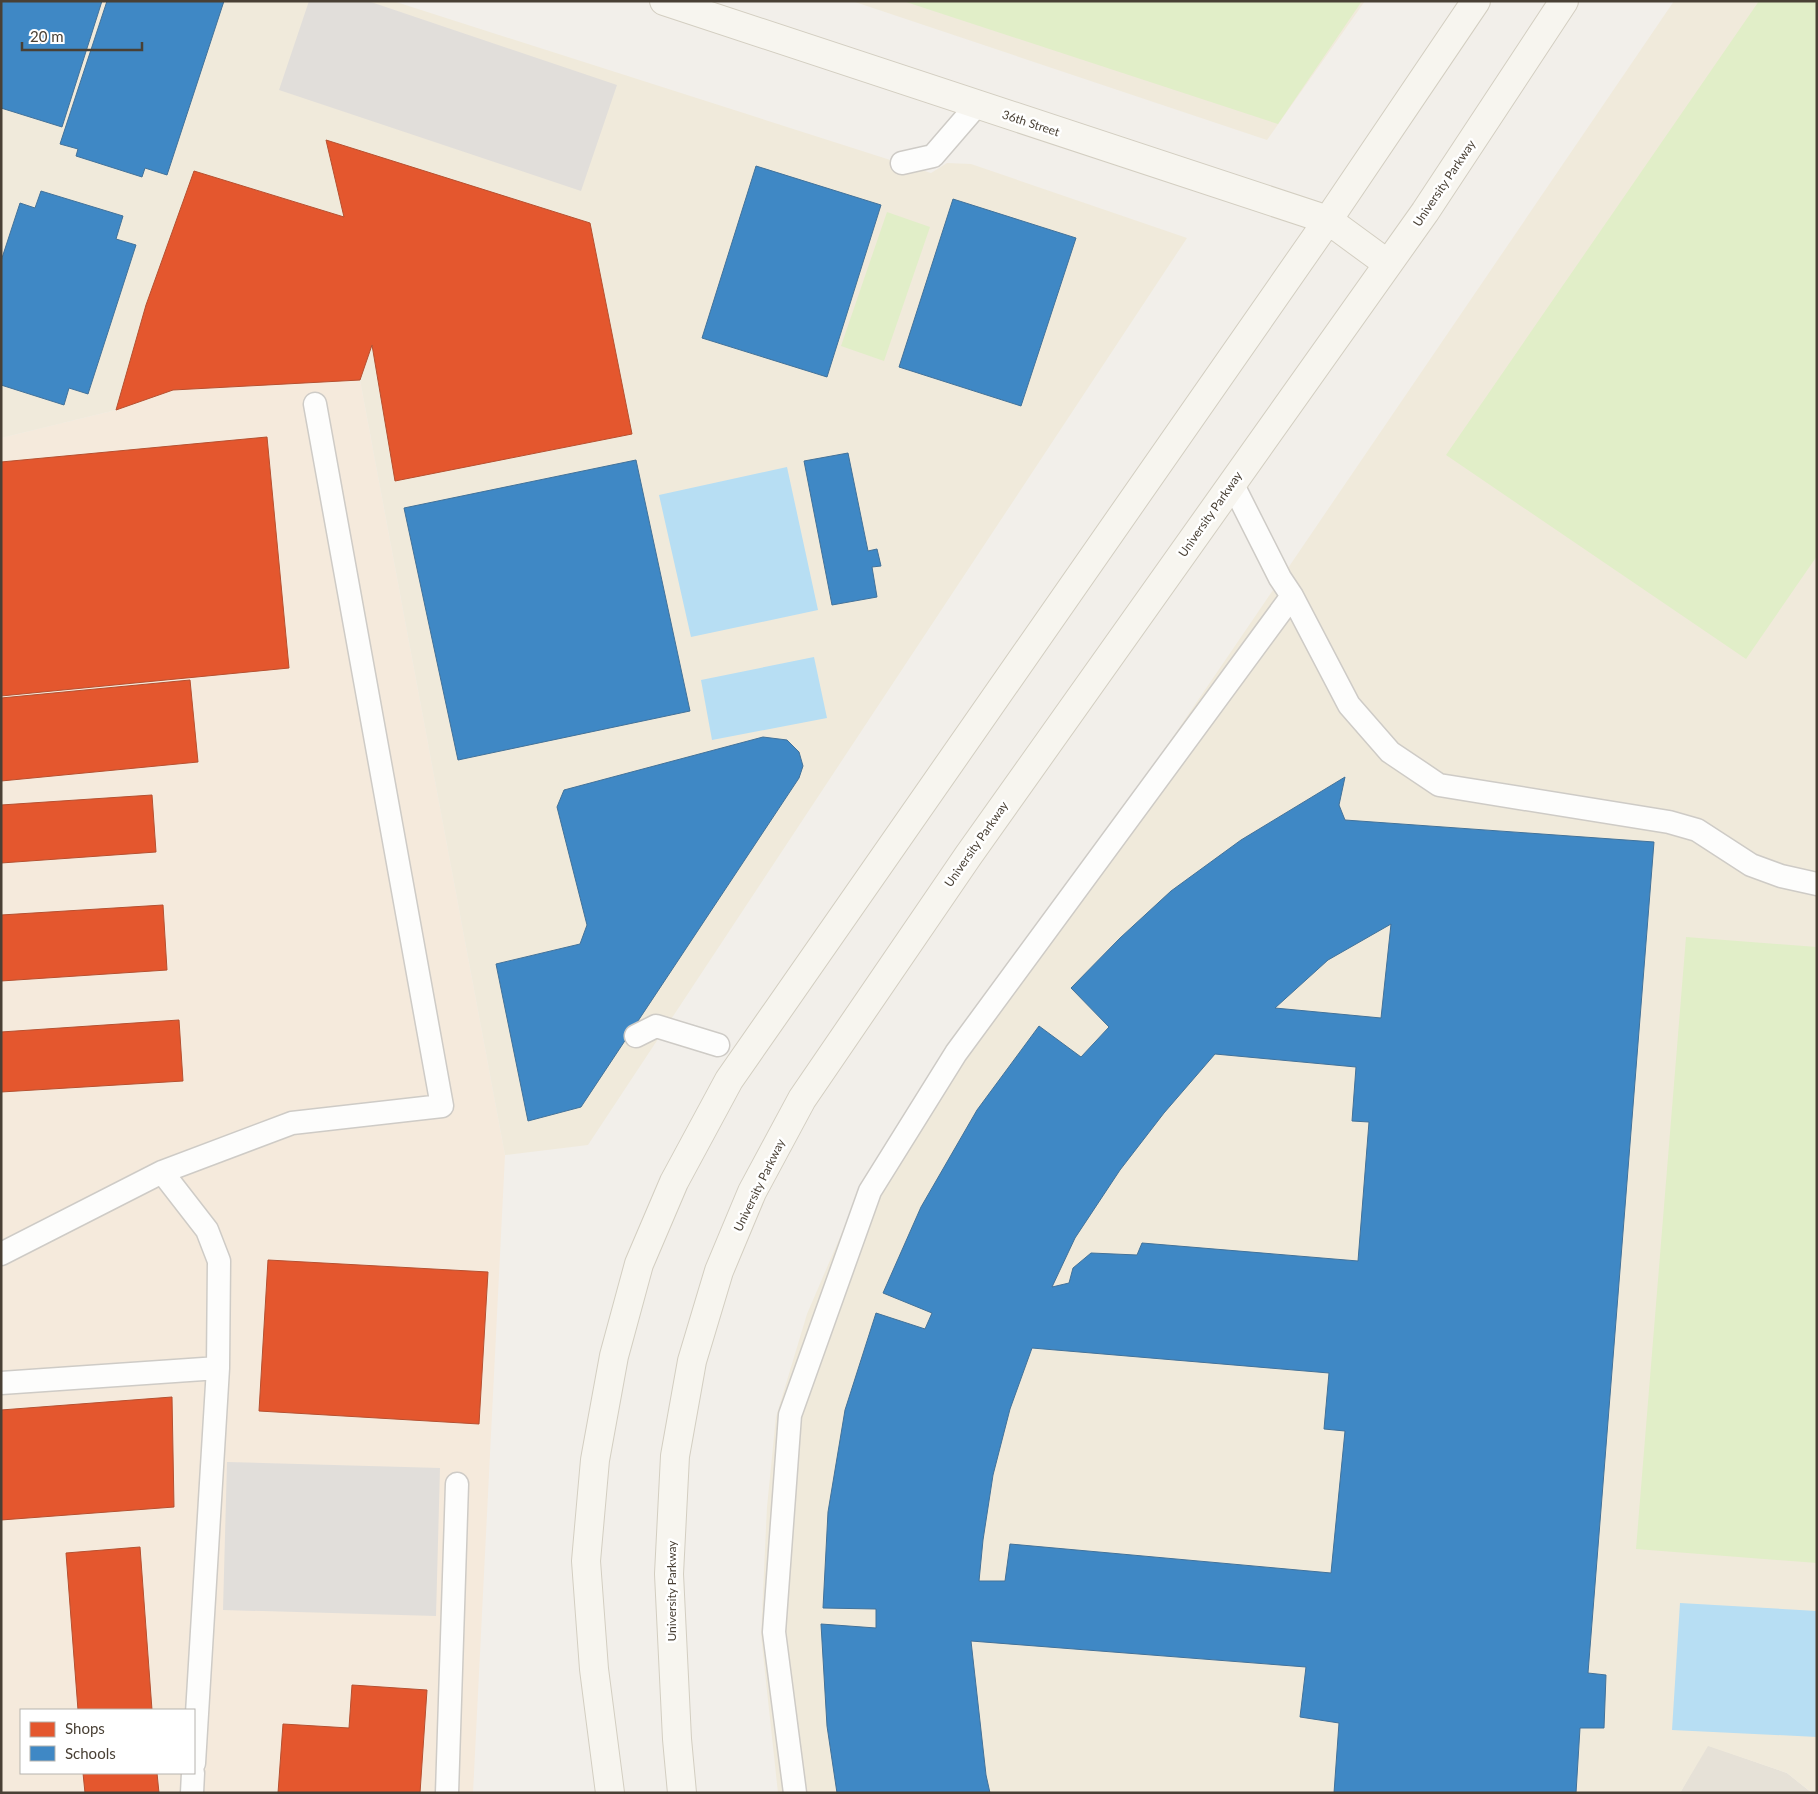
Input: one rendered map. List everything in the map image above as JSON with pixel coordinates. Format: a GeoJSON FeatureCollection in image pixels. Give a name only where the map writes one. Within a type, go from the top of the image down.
{"type":"FeatureCollection","features":[{"type":"Feature","properties":{"kind":"main road","name":"36th Street"},"geometry":{"type":"LineString","coordinates":[[664,1],[1328,220],[1388,264]]}},
{"type":"Feature","properties":{"kind":"main road"},"geometry":{"type":"LineString","coordinates":[[610,1793],[594,1669],[586,1561],[595,1460],[614,1356],[639,1264],[674,1182],[729,1080],[1328,220],[1476,1]]}},
{"type":"Feature","properties":{"kind":"main road","name":"University Parkway"},"geometry":{"type":"LineString","coordinates":[[682,1793],[675,1711],[669,1574],[675,1456],[692,1361],[719,1271],[752,1192],[802,1099],[968,856],[1425,212],[1564,1]]}},
{"type":"Feature","properties":{"kind":"lane"},"geometry":{"type":"LineString","coordinates":[[902,164],[933,156],[977,105]]}},
{"type":"Feature","properties":{"kind":"lane"},"geometry":{"type":"LineString","coordinates":[[1,1254],[162,1172],[292,1123],[442,1106],[315,404]]}},
{"type":"Feature","properties":{"kind":"lane"},"geometry":{"type":"LineString","coordinates":[[1232,483],[1348,705],[1390,752],[1439,785],[1670,822],[1696,830],[1751,865],[1781,876],[1817,884]]}},
{"type":"Feature","properties":{"kind":"lane"},"geometry":{"type":"LineString","coordinates":[[795,1793],[774,1632],[790,1415],[870,1191],[956,1053],[1292,596]]}},
{"type":"Feature","properties":{"kind":"lane"},"geometry":{"type":"LineString","coordinates":[[636,1036],[656,1026],[718,1045]]}},
{"type":"Feature","properties":{"kind":"lane"},"geometry":{"type":"LineString","coordinates":[[162,1172],[207,1230],[220,1261],[218,1368],[195,1747]]}},
{"type":"Feature","properties":{"kind":"lane"},"geometry":{"type":"LineString","coordinates":[[1,1383],[218,1368]]}},
{"type":"Feature","properties":{"kind":"lane"},"geometry":{"type":"LineString","coordinates":[[447,1793],[457,1484]]}},
{"type":"Feature","properties":{"kind":"lane"},"geometry":{"type":"LineString","coordinates":[[192,1793],[193,1774]]}},
{"type":"Feature","properties":{"kind":"shaded area"},"geometry":{"type":"Polygon","coordinates":[[[1,1],[393,1],[931,173],[947,163],[971,164],[1187,238],[588,1145],[505,1155],[360,380],[173,390],[116,410],[1,438],[1,1]]]}},
{"type":"Feature","properties":{"kind":"shaded area"},"geometry":{"type":"Polygon","coordinates":[[[309,1],[368,1],[617,85],[581,191],[279,90],[309,1]]]}},
{"type":"Feature","properties":{"kind":"shaded area"},"geometry":{"type":"Polygon","coordinates":[[[852,1],[1365,1],[1267,140],[852,1]]]}},
{"type":"Feature","properties":{"kind":"shaded area"},"geometry":{"type":"Polygon","coordinates":[[[1674,1],[1817,1],[1817,1793],[1812,1793],[1787,1773],[1708,1746],[1680,1793],[778,1793],[761,1635],[767,1507],[776,1417],[807,1314],[859,1193],[950,1051],[1160,756],[1674,1]]]}},
{"type":"Feature","properties":{"kind":"shaded area"},"geometry":{"type":"Polygon","coordinates":[[[360,380],[505,1155],[473,1793],[1,1793],[1,438],[116,410],[173,390],[360,380]]]}},
{"type":"Feature","properties":{"kind":"shaded area"},"geometry":{"type":"Polygon","coordinates":[[[227,1462],[440,1468],[436,1616],[223,1610],[227,1462]]]}},
{"type":"Feature","properties":{"kind":"shaded area"},"geometry":{"type":"Polygon","coordinates":[[[1707,1745],[1787,1773],[1812,1793],[1680,1793],[1707,1745]]]}},
{"type":"Feature","properties":{"kind":"green space"},"geometry":{"type":"Polygon","coordinates":[[[903,1],[1362,1],[1278,124],[903,1]]]}},
{"type":"Feature","properties":{"kind":"green space"},"geometry":{"type":"Polygon","coordinates":[[[1759,1],[1817,1],[1817,556],[1746,659],[1446,455],[1759,1]]]}},
{"type":"Feature","properties":{"kind":"green space"},"geometry":{"type":"Polygon","coordinates":[[[887,212],[930,227],[884,361],[841,346],[887,212]]]}},
{"type":"Feature","properties":{"kind":"green space"},"geometry":{"type":"Polygon","coordinates":[[[1686,937],[1817,947],[1817,1563],[1636,1549],[1686,937]]]}},
{"type":"Feature","properties":{"kind":"water"},"geometry":{"type":"Polygon","coordinates":[[[787,467],[818,610],[691,637],[659,495],[787,467]]]}},
{"type":"Feature","properties":{"kind":"water"},"geometry":{"type":"Polygon","coordinates":[[[814,657],[827,718],[712,740],[701,680],[814,657]]]}},
{"type":"Feature","properties":{"kind":"water"},"geometry":{"type":"Polygon","coordinates":[[[1680,1603],[1817,1611],[1817,1737],[1672,1730],[1680,1603]]]}},
{"type":"Feature","properties":{"kind":"building: Shops"},"geometry":{"type":"Polygon","coordinates":[[[326,140],[590,223],[632,434],[395,481],[372,345],[360,380],[173,390],[116,410],[146,305],[194,171],[344,217],[326,140]]]}},
{"type":"Feature","properties":{"kind":"building: Shops"},"geometry":{"type":"Polygon","coordinates":[[[267,437],[289,668],[1,696],[1,462],[267,437]]]}},
{"type":"Feature","properties":{"kind":"building: Shops"},"geometry":{"type":"Polygon","coordinates":[[[190,680],[198,762],[1,781],[1,698],[190,680]]]}},
{"type":"Feature","properties":{"kind":"building: Shops"},"geometry":{"type":"Polygon","coordinates":[[[152,795],[156,852],[1,863],[1,805],[152,795]]]}},
{"type":"Feature","properties":{"kind":"building: Shops"},"geometry":{"type":"Polygon","coordinates":[[[163,905],[167,970],[1,981],[1,915],[163,905]]]}},
{"type":"Feature","properties":{"kind":"building: Shops"},"geometry":{"type":"Polygon","coordinates":[[[179,1020],[183,1081],[1,1092],[1,1032],[179,1020]]]}},
{"type":"Feature","properties":{"kind":"building: Shops"},"geometry":{"type":"Polygon","coordinates":[[[268,1260],[488,1272],[479,1424],[259,1411],[268,1260]]]}},
{"type":"Feature","properties":{"kind":"building: Shops"},"geometry":{"type":"Polygon","coordinates":[[[172,1397],[174,1507],[1,1520],[1,1410],[172,1397]]]}},
{"type":"Feature","properties":{"kind":"building: Shops"},"geometry":{"type":"Polygon","coordinates":[[[140,1547],[152,1709],[78,1709],[66,1553],[140,1547]]]}},
{"type":"Feature","properties":{"kind":"building: Shops"},"geometry":{"type":"Polygon","coordinates":[[[352,1685],[427,1690],[420,1793],[278,1793],[283,1724],[349,1728],[352,1685]]]}},
{"type":"Feature","properties":{"kind":"building: Shops"},"geometry":{"type":"Polygon","coordinates":[[[83,1774],[157,1774],[159,1793],[85,1793],[83,1774]]]}},
{"type":"Feature","properties":{"kind":"building: Schools"},"geometry":{"type":"Polygon","coordinates":[[[1,1],[102,1],[62,127],[1,108],[1,1]]]}},
{"type":"Feature","properties":{"kind":"building: Schools"},"geometry":{"type":"Polygon","coordinates":[[[107,1],[224,1],[167,175],[145,168],[142,177],[76,156],[78,149],[60,144],[107,1]]]}},
{"type":"Feature","properties":{"kind":"building: Schools"},"geometry":{"type":"Polygon","coordinates":[[[756,166],[881,205],[827,377],[702,338],[756,166]]]}},
{"type":"Feature","properties":{"kind":"building: Schools"},"geometry":{"type":"Polygon","coordinates":[[[41,191],[123,216],[116,239],[136,245],[88,394],[69,388],[64,405],[1,385],[1,261],[20,203],[35,208],[41,191]]]}},
{"type":"Feature","properties":{"kind":"building: Schools"},"geometry":{"type":"Polygon","coordinates":[[[953,199],[1076,238],[1021,406],[899,367],[953,199]]]}},
{"type":"Feature","properties":{"kind":"building: Schools"},"geometry":{"type":"Polygon","coordinates":[[[848,453],[868,551],[877,549],[881,566],[872,567],[877,597],[832,605],[804,461],[848,453]]]}},
{"type":"Feature","properties":{"kind":"building: Schools"},"geometry":{"type":"Polygon","coordinates":[[[636,460],[690,711],[458,760],[404,508],[636,460]]]}},
{"type":"Feature","properties":{"kind":"building: Schools"},"geometry":{"type":"Polygon","coordinates":[[[763,737],[787,740],[799,752],[803,766],[799,778],[581,1107],[528,1121],[496,964],[580,944],[587,925],[557,807],[564,790],[763,737]]]}},
{"type":"Feature","properties":{"kind":"building: Schools"},"geometry":{"type":"Polygon","coordinates":[[[1345,777],[1339,805],[1345,820],[1654,842],[1588,1673],[1606,1675],[1604,1728],[1580,1728],[1576,1793],[1334,1793],[1339,1723],[1300,1717],[1306,1667],[971,1641],[986,1775],[990,1793],[837,1793],[827,1726],[821,1624],[876,1628],[876,1609],[823,1608],[828,1512],[845,1410],[876,1313],[925,1329],[932,1313],[883,1293],[921,1207],[977,1110],[1039,1026],[1081,1057],[1109,1027],[1071,988],[1120,938],[1171,891],[1241,840],[1345,777]],[[1391,924],[1328,960],[1275,1008],[1381,1018],[1391,924]],[[1215,1054],[1164,1113],[1120,1170],[1075,1238],[1052,1287],[1069,1283],[1073,1268],[1091,1253],[1137,1255],[1142,1243],[1358,1261],[1369,1122],[1352,1121],[1356,1067],[1215,1054]],[[1032,1348],[1010,1409],[993,1475],[979,1581],[1005,1581],[1010,1544],[1331,1573],[1345,1431],[1324,1429],[1329,1373],[1032,1348]]]}}]}
